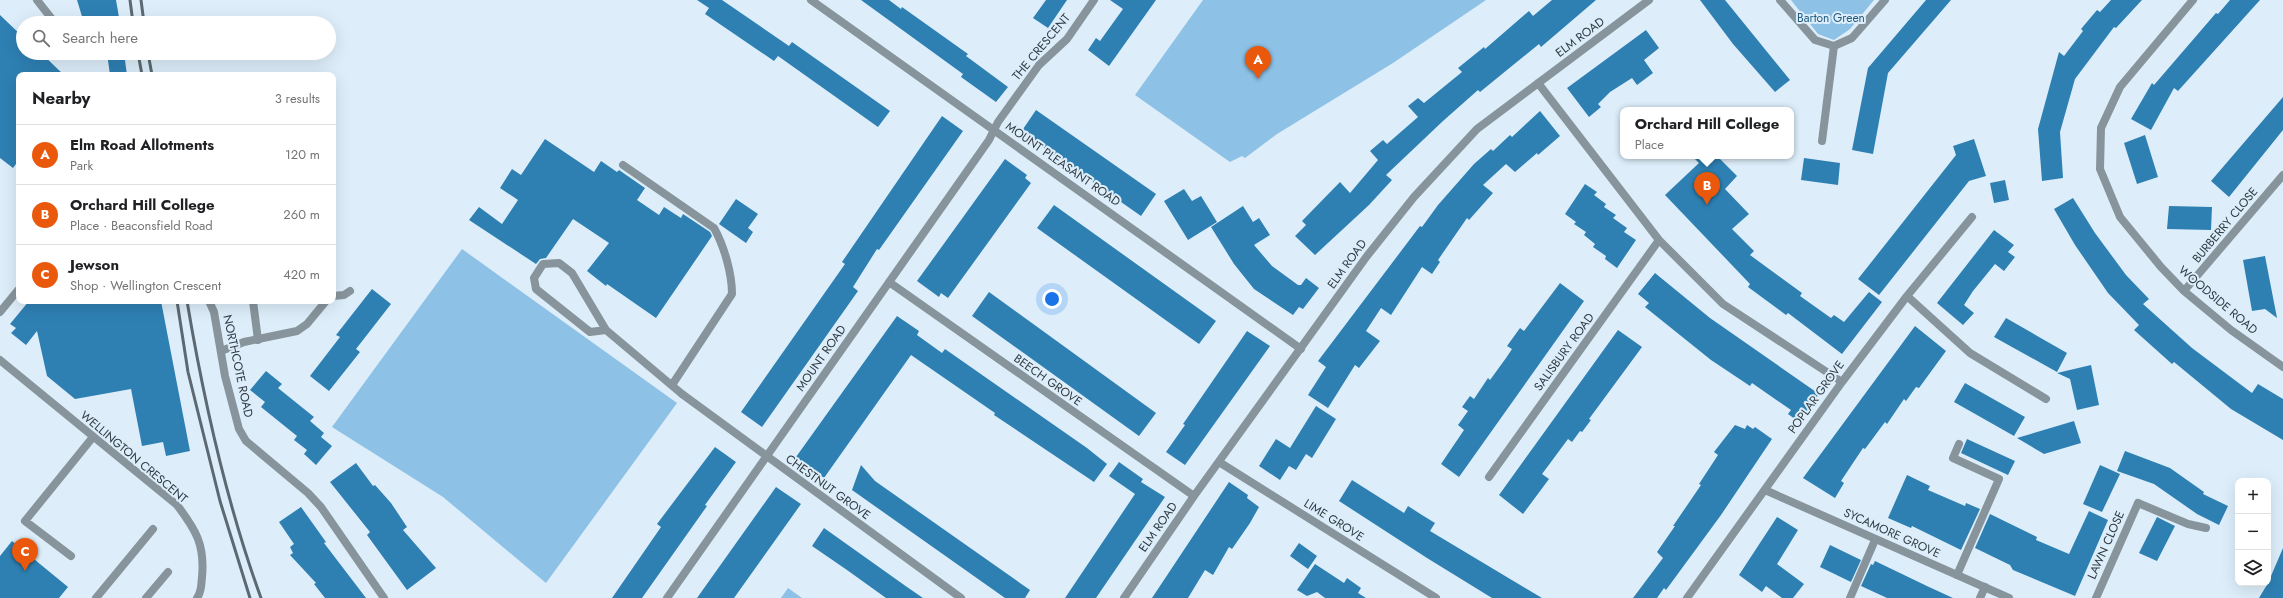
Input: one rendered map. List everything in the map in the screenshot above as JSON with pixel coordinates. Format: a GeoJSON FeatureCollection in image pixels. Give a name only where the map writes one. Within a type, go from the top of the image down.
{"type":"FeatureCollection","features":[{"type":"Feature","properties":{"kind":"street"},"geometry":{"type":"LineString","coordinates":[[37,0],[50,16]]}},
{"type":"Feature","properties":{"kind":"street","name":"MOUNT PLEASANT ROAD"},"geometry":{"type":"LineString","coordinates":[[810,0],[1301,348]]}},
{"type":"Feature","properties":{"kind":"street","name":"THE CRESCENT"},"geometry":{"type":"LineString","coordinates":[[994,130],[1039,65],[1067,39],[1094,0]]}},
{"type":"Feature","properties":{"kind":"street","name":"ELM ROAD"},"geometry":{"type":"LineString","coordinates":[[1124,598],[1194,496],[1366,256],[1440,168],[1477,129],[1649,0]]}},
{"type":"Feature","properties":{"kind":"street"},"geometry":{"type":"LineString","coordinates":[[1780,0],[1815,40],[1834,46],[1852,38],[1885,0]]}},
{"type":"Feature","properties":{"kind":"street","name":"WOODSIDE ROAD"},"geometry":{"type":"LineString","coordinates":[[2193,0],[2120,87],[2101,128],[2100,169],[2120,217],[2184,291],[2231,330],[2283,368]]}},
{"type":"Feature","properties":{"kind":"street"},"geometry":{"type":"LineString","coordinates":[[1822,141],[1834,46]]}},
{"type":"Feature","properties":{"kind":"street"},"geometry":{"type":"LineString","coordinates":[[1538,84],[1659,240],[1723,304],[1842,382]]}},
{"type":"Feature","properties":{"kind":"street","name":"MOUNT ROAD"},"geometry":{"type":"LineString","coordinates":[[667,598],[994,130]]}},
{"type":"Feature","properties":{"kind":"street"},"geometry":{"type":"LineString","coordinates":[[623,165],[714,228],[723,243],[724,255],[732,280],[732,294],[672,385]]}},
{"type":"Feature","properties":{"kind":"street","name":"BURBERRY CLOSE"},"geometry":{"type":"LineString","coordinates":[[2184,291],[2283,175]]}},
{"type":"Feature","properties":{"kind":"street","name":"POPLAR GROVE"},"geometry":{"type":"LineString","coordinates":[[1687,598],[1842,382],[1907,296],[1972,217]]}},
{"type":"Feature","properties":{"kind":"street","name":"SALISBURY ROAD"},"geometry":{"type":"LineString","coordinates":[[1489,477],[1659,240]]}},
{"type":"Feature","properties":{"kind":"street","name":"CHESTNUT GROVE"},"geometry":{"type":"LineString","coordinates":[[606,330],[590,332],[536,289],[534,278],[543,264],[559,262],[572,273],[606,330],[682,394],[961,598]]}},
{"type":"Feature","properties":{"kind":"street","name":"BEECH GROVE"},"geometry":{"type":"LineString","coordinates":[[889,282],[1194,496]]}},
{"type":"Feature","properties":{"kind":"street"},"geometry":{"type":"LineString","coordinates":[[336,296],[344,295],[350,291]]}},
{"type":"Feature","properties":{"kind":"street"},"geometry":{"type":"LineString","coordinates":[[0,312],[16,293]]}},
{"type":"Feature","properties":{"kind":"street"},"geometry":{"type":"LineString","coordinates":[[1907,296],[1970,353],[2046,399]]}},
{"type":"Feature","properties":{"kind":"street","name":"NORTHCOTE ROAD"},"geometry":{"type":"LineString","coordinates":[[210,304],[214,312],[221,351],[239,429],[246,441],[308,493],[321,507],[384,598]]}},
{"type":"Feature","properties":{"kind":"street"},"geometry":{"type":"LineString","coordinates":[[253,304],[258,340]]}},
{"type":"Feature","properties":{"kind":"street"},"geometry":{"type":"LineString","coordinates":[[221,351],[244,342],[297,331],[307,324],[324,304]]}},
{"type":"Feature","properties":{"kind":"street","name":"WELLINGTON CRESCENT"},"geometry":{"type":"LineString","coordinates":[[0,360],[176,505],[194,528],[204,558],[201,593],[197,598]]}},
{"type":"Feature","properties":{"kind":"street"},"geometry":{"type":"LineString","coordinates":[[70,556],[25,521],[93,437]]}},
{"type":"Feature","properties":{"kind":"street"},"geometry":{"type":"LineString","coordinates":[[1957,575],[1999,479],[1953,458],[1959,444]]}},
{"type":"Feature","properties":{"kind":"street","name":"LIME GROVE"},"geometry":{"type":"LineString","coordinates":[[1219,462],[1436,598]]}},
{"type":"Feature","properties":{"kind":"street","name":"SYCAMORE GROVE"},"geometry":{"type":"LineString","coordinates":[[1765,490],[2009,598]]}},
{"type":"Feature","properties":{"kind":"street","name":"LAWN CLOSE"},"geometry":{"type":"LineString","coordinates":[[2096,598],[2138,503],[2188,524],[2206,528]]}},
{"type":"Feature","properties":{"kind":"street"},"geometry":{"type":"LineString","coordinates":[[96,598],[153,529]]}},
{"type":"Feature","properties":{"kind":"street"},"geometry":{"type":"LineString","coordinates":[[1850,598],[1875,540]]}},
{"type":"Feature","properties":{"kind":"street"},"geometry":{"type":"LineString","coordinates":[[146,598],[168,572]]}},
{"type":"Feature","properties":{"kind":"street"},"geometry":{"type":"LineString","coordinates":[[1980,598],[1986,587]]}},
{"type":"Feature","properties":{"kind":"green space"},"geometry":{"type":"Polygon","coordinates":[[[1203,0],[1486,0],[1393,63],[1277,134],[1245,158],[1242,156],[1230,162],[1135,95],[1203,0]]]}},
{"type":"Feature","properties":{"kind":"green space","name":"Barton Green"},"geometry":{"type":"Polygon","coordinates":[[[1791,0],[1874,0],[1850,29],[1834,40],[1818,34],[1791,0]]]}},
{"type":"Feature","properties":{"kind":"green space"},"geometry":{"type":"Polygon","coordinates":[[[462,249],[677,403],[546,583],[443,497],[332,427],[462,249]]]}},
{"type":"Feature","properties":{"kind":"green space"},"geometry":{"type":"Polygon","coordinates":[[[788,588],[802,598],[781,598],[788,588]]]}},
{"type":"Feature","properties":{"kind":"building"},"geometry":{"type":"Polygon","coordinates":[[[77,0],[116,0],[119,16],[82,16],[77,0]]]}},
{"type":"Feature","properties":{"kind":"building"},"geometry":{"type":"Polygon","coordinates":[[[697,0],[722,0],[789,46],[792,42],[890,111],[878,127],[778,56],[774,61],[705,14],[709,8],[697,0]]]}},
{"type":"Feature","properties":{"kind":"building"},"geometry":{"type":"Polygon","coordinates":[[[861,0],[889,0],[901,9],[902,7],[968,54],[966,56],[1008,87],[996,102],[961,77],[963,74],[861,0]]]}},
{"type":"Feature","properties":{"kind":"building"},"geometry":{"type":"Polygon","coordinates":[[[1046,0],[1067,0],[1048,28],[1033,18],[1046,0]]]}},
{"type":"Feature","properties":{"kind":"building"},"geometry":{"type":"Polygon","coordinates":[[[1110,0],[1156,0],[1109,66],[1088,50],[1096,38],[1100,41],[1123,9],[1110,0]]]}},
{"type":"Feature","properties":{"kind":"building"},"geometry":{"type":"Polygon","coordinates":[[[1552,0],[1596,0],[1541,47],[1539,44],[1480,92],[1478,90],[1443,121],[1386,175],[1392,180],[1369,205],[1315,255],[1295,236],[1306,225],[1302,221],[1340,182],[1350,193],[1378,160],[1370,151],[1383,140],[1387,144],[1418,117],[1408,106],[1418,98],[1424,103],[1462,72],[1458,68],[1484,47],[1485,49],[1529,11],[1533,16],[1552,0]]]}},
{"type":"Feature","properties":{"kind":"building"},"geometry":{"type":"Polygon","coordinates":[[[1700,0],[1725,0],[1790,80],[1775,92],[1733,44],[1700,0]]]}},
{"type":"Feature","properties":{"kind":"building"},"geometry":{"type":"Polygon","coordinates":[[[1926,0],[1951,0],[1888,73],[1873,154],[1852,150],[1868,68],[1926,0]]]}},
{"type":"Feature","properties":{"kind":"building"},"geometry":{"type":"Polygon","coordinates":[[[2111,0],[2142,0],[2116,28],[2114,27],[2075,79],[2060,132],[2063,178],[2042,181],[2038,129],[2059,52],[2064,56],[2083,31],[2081,29],[2097,10],[2100,12],[2111,0]]]}},
{"type":"Feature","properties":{"kind":"building"},"geometry":{"type":"Polygon","coordinates":[[[2230,0],[2260,0],[2178,91],[2174,88],[2151,130],[2131,119],[2152,83],[2154,85],[2216,13],[2218,14],[2230,0]]]}},
{"type":"Feature","properties":{"kind":"building"},"geometry":{"type":"Polygon","coordinates":[[[0,15],[16,30],[16,60],[48,60],[61,72],[16,72],[16,164],[13,168],[0,158],[0,15]]]}},
{"type":"Feature","properties":{"kind":"building"},"geometry":{"type":"Polygon","coordinates":[[[1646,30],[1659,48],[1644,60],[1653,73],[1637,85],[1632,78],[1610,92],[1598,104],[1601,107],[1589,117],[1567,88],[1646,30]]]}},
{"type":"Feature","properties":{"kind":"building"},"geometry":{"type":"Polygon","coordinates":[[[108,60],[125,60],[127,72],[110,72],[108,60]]]}},
{"type":"Feature","properties":{"kind":"building"},"geometry":{"type":"Polygon","coordinates":[[[2283,97],[2283,130],[2229,197],[2211,181],[2283,97]]]}},
{"type":"Feature","properties":{"kind":"building"},"geometry":{"type":"Polygon","coordinates":[[[1036,110],[1156,194],[1141,216],[1021,132],[1036,110]]]}},
{"type":"Feature","properties":{"kind":"building"},"geometry":{"type":"Polygon","coordinates":[[[1540,111],[1560,136],[1515,172],[1506,164],[1483,185],[1493,193],[1469,220],[1467,218],[1438,260],[1440,262],[1432,274],[1422,267],[1391,315],[1381,308],[1366,331],[1380,341],[1359,368],[1355,365],[1328,408],[1308,395],[1326,367],[1318,361],[1420,226],[1422,227],[1438,205],[1474,164],[1491,149],[1493,151],[1510,135],[1512,137],[1540,111]]]}},
{"type":"Feature","properties":{"kind":"building"},"geometry":{"type":"Polygon","coordinates":[[[942,116],[963,131],[879,250],[877,249],[853,287],[858,291],[762,427],[741,412],[845,264],[842,262],[942,116]]]}},
{"type":"Feature","properties":{"kind":"building"},"geometry":{"type":"Polygon","coordinates":[[[2145,135],[2158,177],[2137,184],[2124,143],[2145,135]]]}},
{"type":"Feature","properties":{"kind":"building"},"geometry":{"type":"Polygon","coordinates":[[[545,139],[594,172],[601,161],[617,172],[619,170],[645,188],[637,200],[659,215],[664,207],[681,218],[683,214],[710,232],[712,236],[656,318],[607,284],[606,286],[587,271],[609,243],[573,219],[546,258],[540,259],[536,264],[469,220],[479,207],[502,224],[518,200],[500,188],[512,169],[521,175],[545,139]]]}},
{"type":"Feature","properties":{"kind":"building"},"geometry":{"type":"Polygon","coordinates":[[[1974,139],[1986,176],[1969,181],[1879,295],[1858,279],[1956,155],[1953,146],[1974,139]]]}},
{"type":"Feature","properties":{"kind":"building"},"geometry":{"type":"Polygon","coordinates":[[[1804,158],[1840,163],[1838,185],[1801,180],[1804,158]]]}},
{"type":"Feature","properties":{"kind":"building"},"geometry":{"type":"Polygon","coordinates":[[[1005,159],[1027,175],[1025,178],[1031,183],[948,298],[941,293],[939,297],[917,281],[1005,159]]]}},
{"type":"Feature","properties":{"kind":"building"},"geometry":{"type":"Polygon","coordinates":[[[1695,159],[1720,159],[1737,176],[1725,189],[1749,214],[1732,229],[1754,251],[1750,255],[1802,293],[1800,296],[1831,318],[1834,315],[1844,322],[1869,292],[1882,302],[1842,354],[1788,313],[1786,315],[1748,287],[1750,284],[1665,195],[1699,163],[1695,159]]]}},
{"type":"Feature","properties":{"kind":"building"},"geometry":{"type":"Polygon","coordinates":[[[2005,180],[2009,200],[1994,203],[1990,183],[2005,180]]]}},
{"type":"Feature","properties":{"kind":"building"},"geometry":{"type":"Polygon","coordinates":[[[1585,184],[1597,192],[1594,195],[1606,204],[1604,207],[1616,215],[1613,218],[1627,228],[1624,232],[1636,240],[1617,268],[1605,259],[1606,256],[1593,247],[1595,244],[1584,235],[1586,232],[1574,224],[1576,222],[1565,214],[1585,184]]]}},
{"type":"Feature","properties":{"kind":"building"},"geometry":{"type":"Polygon","coordinates":[[[1184,189],[1192,201],[1201,196],[1217,222],[1188,240],[1164,201],[1184,189]]]}},
{"type":"Feature","properties":{"kind":"building"},"geometry":{"type":"Polygon","coordinates":[[[2073,198],[2095,233],[2126,275],[2149,299],[2143,304],[2192,348],[2252,393],[2258,384],[2283,399],[2283,440],[2231,409],[2174,362],[2172,364],[2134,330],[2139,325],[2108,293],[2075,245],[2054,209],[2073,198]]]}},
{"type":"Feature","properties":{"kind":"building"},"geometry":{"type":"Polygon","coordinates":[[[736,199],[758,214],[748,228],[753,232],[746,243],[719,224],[736,199]]]}},
{"type":"Feature","properties":{"kind":"building"},"geometry":{"type":"Polygon","coordinates":[[[1054,205],[1216,321],[1199,344],[1037,228],[1054,205]]]}},
{"type":"Feature","properties":{"kind":"building"},"geometry":{"type":"Polygon","coordinates":[[[1243,206],[1253,222],[1259,218],[1270,235],[1254,245],[1272,266],[1298,285],[1301,285],[1306,278],[1319,288],[1303,309],[1299,307],[1293,315],[1254,289],[1234,264],[1211,227],[1243,206]]]}},
{"type":"Feature","properties":{"kind":"building"},"geometry":{"type":"Polygon","coordinates":[[[2169,206],[2212,207],[2211,230],[2167,229],[2169,206]]]}},
{"type":"Feature","properties":{"kind":"building"},"geometry":{"type":"Polygon","coordinates":[[[1994,230],[2014,245],[2008,252],[2015,257],[2004,271],[1995,264],[1973,291],[1964,305],[1974,313],[1963,325],[1937,303],[1994,230]]]}},
{"type":"Feature","properties":{"kind":"building"},"geometry":{"type":"Polygon","coordinates":[[[2265,256],[2277,318],[2265,309],[2252,311],[2243,260],[2265,256]]]}},
{"type":"Feature","properties":{"kind":"building"},"geometry":{"type":"Polygon","coordinates":[[[1655,273],[1710,318],[1819,394],[1799,422],[1788,414],[1791,410],[1752,383],[1750,386],[1711,360],[1645,307],[1649,303],[1638,294],[1655,273]]]}},
{"type":"Feature","properties":{"kind":"building"},"geometry":{"type":"Polygon","coordinates":[[[1560,283],[1584,301],[1459,477],[1441,464],[1464,430],[1458,425],[1468,411],[1462,407],[1470,396],[1474,399],[1488,378],[1490,380],[1512,349],[1507,346],[1520,328],[1524,331],[1560,283]]]}},
{"type":"Feature","properties":{"kind":"building"},"geometry":{"type":"Polygon","coordinates":[[[372,289],[391,304],[356,349],[360,352],[329,391],[310,376],[340,337],[336,335],[372,289]]]}},
{"type":"Feature","properties":{"kind":"building"},"geometry":{"type":"Polygon","coordinates":[[[989,292],[1156,413],[1139,436],[972,316],[989,292]]]}},
{"type":"Feature","properties":{"kind":"building"},"geometry":{"type":"Polygon","coordinates":[[[27,304],[162,304],[190,451],[166,456],[163,442],[142,446],[131,389],[75,399],[47,376],[37,331],[26,345],[11,333],[16,328],[10,324],[27,304]]]}},
{"type":"Feature","properties":{"kind":"building"},"geometry":{"type":"Polygon","coordinates":[[[897,316],[919,331],[917,335],[942,353],[945,349],[1087,448],[1107,464],[1094,482],[994,415],[995,413],[911,355],[824,478],[796,457],[897,316]]]}},
{"type":"Feature","properties":{"kind":"building"},"geometry":{"type":"Polygon","coordinates":[[[2006,318],[2067,353],[2057,372],[1994,337],[2006,318]]]}},
{"type":"Feature","properties":{"kind":"building"},"geometry":{"type":"Polygon","coordinates":[[[1915,326],[1946,351],[1919,388],[1916,387],[1906,401],[1904,399],[1887,424],[1885,422],[1865,449],[1863,448],[1841,481],[1844,483],[1835,498],[1803,478],[1915,326]]]}},
{"type":"Feature","properties":{"kind":"building"},"geometry":{"type":"Polygon","coordinates":[[[1618,330],[1642,347],[1589,419],[1591,420],[1582,432],[1580,431],[1572,442],[1568,439],[1542,474],[1549,479],[1523,514],[1499,495],[1618,330]]]}},
{"type":"Feature","properties":{"kind":"building"},"geometry":{"type":"Polygon","coordinates":[[[1247,331],[1270,346],[1185,465],[1166,452],[1185,425],[1183,424],[1247,331]]]}},
{"type":"Feature","properties":{"kind":"building"},"geometry":{"type":"Polygon","coordinates":[[[2091,365],[2099,405],[2077,410],[2070,379],[2057,373],[2091,365]]]}},
{"type":"Feature","properties":{"kind":"building"},"geometry":{"type":"Polygon","coordinates":[[[266,371],[282,384],[278,388],[314,417],[310,421],[324,433],[321,437],[332,446],[316,465],[304,454],[307,450],[294,440],[297,436],[261,407],[265,402],[250,390],[266,371]]]}},
{"type":"Feature","properties":{"kind":"building"},"geometry":{"type":"Polygon","coordinates":[[[1965,383],[2025,417],[2014,436],[1954,402],[1965,383]]]}},
{"type":"Feature","properties":{"kind":"building"},"geometry":{"type":"Polygon","coordinates":[[[1316,406],[1336,419],[1312,458],[1306,454],[1296,470],[1289,466],[1280,480],[1259,466],[1276,439],[1290,448],[1316,406]]]}},
{"type":"Feature","properties":{"kind":"building"},"geometry":{"type":"Polygon","coordinates":[[[2074,421],[2081,443],[2044,454],[2017,438],[2074,421]]]}},
{"type":"Feature","properties":{"kind":"building"},"geometry":{"type":"Polygon","coordinates":[[[1735,425],[1745,429],[1747,425],[1753,429],[1755,427],[1772,439],[1721,515],[1666,590],[1664,588],[1657,598],[1633,598],[1663,558],[1657,552],[1701,485],[1699,484],[1718,455],[1714,452],[1735,425]]]}},
{"type":"Feature","properties":{"kind":"building"},"geometry":{"type":"Polygon","coordinates":[[[1967,439],[2015,461],[2008,475],[1961,453],[1967,439]]]}},
{"type":"Feature","properties":{"kind":"building"},"geometry":{"type":"Polygon","coordinates":[[[715,447],[736,462],[705,505],[707,506],[642,598],[612,598],[661,527],[657,524],[715,447]]]}},
{"type":"Feature","properties":{"kind":"building"},"geometry":{"type":"Polygon","coordinates":[[[2125,451],[2170,468],[2204,492],[2203,494],[2228,506],[2219,525],[2197,514],[2154,484],[2117,471],[2125,451]]]}},
{"type":"Feature","properties":{"kind":"building"},"geometry":{"type":"Polygon","coordinates":[[[1119,462],[1143,479],[1141,482],[1165,497],[1096,598],[1065,598],[1135,494],[1109,476],[1119,462]]]}},
{"type":"Feature","properties":{"kind":"building"},"geometry":{"type":"Polygon","coordinates":[[[356,463],[373,486],[375,485],[391,503],[407,527],[403,530],[436,568],[407,590],[367,535],[370,532],[330,482],[356,463]]]}},
{"type":"Feature","properties":{"kind":"building"},"geometry":{"type":"Polygon","coordinates":[[[861,465],[875,481],[1030,590],[1025,598],[1005,598],[852,490],[861,465]]]}},
{"type":"Feature","properties":{"kind":"building"},"geometry":{"type":"Polygon","coordinates":[[[2100,465],[2120,474],[2102,512],[2083,504],[2100,465]]]}},
{"type":"Feature","properties":{"kind":"building"},"geometry":{"type":"Polygon","coordinates":[[[1907,475],[1930,486],[1928,490],[1965,506],[1966,503],[1980,509],[1961,550],[1912,526],[1911,528],[1888,518],[1907,475]]]}},
{"type":"Feature","properties":{"kind":"building"},"geometry":{"type":"Polygon","coordinates":[[[1352,480],[1404,513],[1408,506],[1435,523],[1430,531],[1542,598],[1492,598],[1427,558],[1339,501],[1352,480]]]}},
{"type":"Feature","properties":{"kind":"building"},"geometry":{"type":"Polygon","coordinates":[[[1229,482],[1248,495],[1247,498],[1259,507],[1250,523],[1232,549],[1229,547],[1213,575],[1205,570],[1188,598],[1152,598],[1229,482]]]}},
{"type":"Feature","properties":{"kind":"building"},"geometry":{"type":"Polygon","coordinates":[[[776,487],[801,504],[734,598],[697,598],[776,487]]]}},
{"type":"Feature","properties":{"kind":"building"},"geometry":{"type":"Polygon","coordinates":[[[301,507],[326,542],[324,543],[366,598],[325,598],[314,584],[316,583],[290,555],[293,553],[290,547],[294,544],[279,522],[301,507]]]}},
{"type":"Feature","properties":{"kind":"building"},"geometry":{"type":"Polygon","coordinates":[[[2089,511],[2108,520],[2075,596],[2013,570],[2010,565],[1975,548],[1990,514],[2037,537],[2036,540],[2069,554],[2089,511]]]}},
{"type":"Feature","properties":{"kind":"building"},"geometry":{"type":"Polygon","coordinates":[[[1777,517],[1798,530],[1777,564],[1804,584],[1793,598],[1782,598],[1766,586],[1762,592],[1739,575],[1777,517]]]}},
{"type":"Feature","properties":{"kind":"building"},"geometry":{"type":"Polygon","coordinates":[[[2157,517],[2175,526],[2157,561],[2139,553],[2157,517]]]}},
{"type":"Feature","properties":{"kind":"building"},"geometry":{"type":"Polygon","coordinates":[[[824,528],[923,598],[886,598],[812,546],[824,528]]]}},
{"type":"Feature","properties":{"kind":"building"},"geometry":{"type":"Polygon","coordinates":[[[12,541],[68,587],[59,598],[0,598],[0,556],[12,541]]]}},
{"type":"Feature","properties":{"kind":"building"},"geometry":{"type":"Polygon","coordinates":[[[1299,543],[1317,556],[1308,569],[1290,556],[1299,543]]]}},
{"type":"Feature","properties":{"kind":"building"},"geometry":{"type":"Polygon","coordinates":[[[1830,545],[1861,560],[1851,582],[1820,567],[1830,545]]]}},
{"type":"Feature","properties":{"kind":"building"},"geometry":{"type":"Polygon","coordinates":[[[2283,548],[2283,598],[2259,598],[2266,586],[2271,586],[2271,576],[2283,548]]]}},
{"type":"Feature","properties":{"kind":"building"},"geometry":{"type":"Polygon","coordinates":[[[1875,561],[1953,598],[1887,598],[1861,586],[1871,564],[1873,565],[1875,561]]]}},
{"type":"Feature","properties":{"kind":"building"},"geometry":{"type":"Polygon","coordinates":[[[1315,564],[1344,583],[1347,578],[1361,588],[1358,593],[1366,598],[1325,598],[1317,592],[1307,596],[1297,590],[1315,564]]]}},
{"type":"Feature","properties":{"kind":"railway"},"geometry":{"type":"LineString","coordinates":[[130,0],[132,16]]}},
{"type":"Feature","properties":{"kind":"railway"},"geometry":{"type":"LineString","coordinates":[[141,0],[143,16]]}},
{"type":"Feature","properties":{"kind":"railway"},"geometry":{"type":"LineString","coordinates":[[139,60],[141,72]]}},
{"type":"Feature","properties":{"kind":"railway"},"geometry":{"type":"LineString","coordinates":[[149,60],[151,72]]}},
{"type":"Feature","properties":{"kind":"railway"},"geometry":{"type":"LineString","coordinates":[[177,304],[188,372],[220,501],[250,598]]}},
{"type":"Feature","properties":{"kind":"railway"},"geometry":{"type":"LineString","coordinates":[[188,304],[217,451],[248,562],[261,598]]}},
{"type":"Feature","properties":{"kind":"place","name":"Elm Road Allotments"},"geometry":{"type":"Point","coordinates":[1258,79]}},
{"type":"Feature","properties":{"kind":"place","name":"Orchard Hill College"},"geometry":{"type":"Point","coordinates":[1707,205]}},
{"type":"Feature","properties":{"kind":"place","name":"Jewson"},"geometry":{"type":"Point","coordinates":[25,571]}}]}
